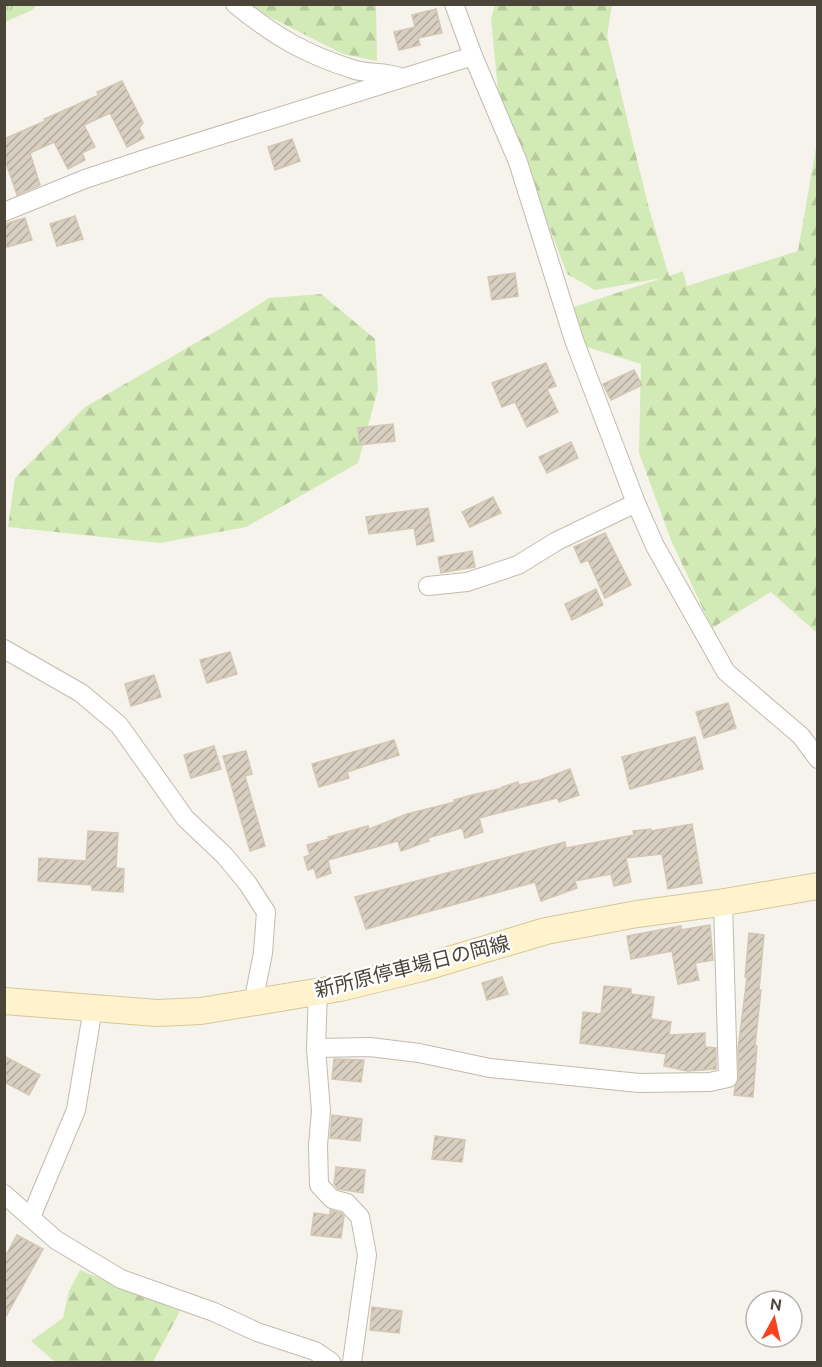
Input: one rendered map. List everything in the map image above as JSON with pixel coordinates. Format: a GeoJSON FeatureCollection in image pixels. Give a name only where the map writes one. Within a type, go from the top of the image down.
{"type":"FeatureCollection","features":[{"type":"Feature","properties":{"kind":"main road","name":"新所原停車場日の岡線"},"geometry":{"type":"LineString","coordinates":[[4,1001],[157,1013],[201,1011],[340,988],[422,968],[546,931],[637,914],[723,903],[818,886]]}},
{"type":"Feature","properties":{"kind":"street"},"geometry":{"type":"LineString","coordinates":[[235,4],[275,35],[306,53],[356,70],[390,73],[402,78]]}},
{"type":"Feature","properties":{"kind":"street"},"geometry":{"type":"LineString","coordinates":[[454,4],[473,56],[518,162],[574,340],[636,503],[655,546],[726,672],[801,736],[818,759]]}},
{"type":"Feature","properties":{"kind":"street"},"geometry":{"type":"LineString","coordinates":[[7,205],[473,56]]}},
{"type":"Feature","properties":{"kind":"street"},"geometry":{"type":"LineString","coordinates":[[428,585],[467,582],[518,565],[557,541],[636,503]]}},
{"type":"Feature","properties":{"kind":"street"},"geometry":{"type":"LineString","coordinates":[[4,649],[81,693],[119,725],[185,818],[225,856],[248,884],[266,912],[263,953],[253,1003]]}},
{"type":"Feature","properties":{"kind":"street"},"geometry":{"type":"LineString","coordinates":[[316,1048],[370,1047],[419,1053],[490,1068],[639,1083],[710,1082],[728,1078],[723,903]]}},
{"type":"Feature","properties":{"kind":"street"},"geometry":{"type":"LineString","coordinates":[[318,990],[316,1048],[321,1111],[318,1145],[319,1185],[332,1199],[348,1203],[360,1217],[368,1256],[351,1362]]}},
{"type":"Feature","properties":{"kind":"street"},"geometry":{"type":"LineString","coordinates":[[31,1217],[76,1110],[93,1008]]}},
{"type":"Feature","properties":{"kind":"street"},"geometry":{"type":"LineString","coordinates":[[4,1194],[56,1240],[121,1279],[214,1312],[257,1332],[315,1351],[331,1362]]}},
{"type":"Feature","properties":{"kind":"green space"},"geometry":{"type":"Polygon","coordinates":[[[5,4],[37,5],[32,10],[5,22],[5,4]]]}},
{"type":"Feature","properties":{"kind":"green space"},"geometry":{"type":"Polygon","coordinates":[[[251,5],[376,5],[377,61],[343,54],[262,13],[251,5]]]}},
{"type":"Feature","properties":{"kind":"green space"},"geometry":{"type":"Polygon","coordinates":[[[495,5],[612,5],[607,36],[648,205],[669,276],[683,271],[687,286],[798,251],[817,142],[817,633],[771,592],[712,628],[671,540],[639,453],[641,364],[584,346],[568,309],[662,278],[595,290],[567,274],[498,91],[491,19],[495,5]]]}},
{"type":"Feature","properties":{"kind":"green space"},"geometry":{"type":"Polygon","coordinates":[[[321,294],[375,339],[378,389],[358,463],[246,527],[160,543],[8,527],[15,478],[85,407],[269,298],[321,294]]]}},
{"type":"Feature","properties":{"kind":"green space"},"geometry":{"type":"Polygon","coordinates":[[[80,1270],[180,1311],[153,1362],[55,1362],[31,1341],[63,1318],[69,1291],[80,1270]]]}},
{"type":"Feature","properties":{"kind":"building"},"geometry":{"type":"Polygon","coordinates":[[[436,9],[442,33],[418,38],[420,45],[399,50],[394,32],[415,27],[412,15],[436,9]]]}},
{"type":"Feature","properties":{"kind":"building"},"geometry":{"type":"Polygon","coordinates":[[[122,81],[143,123],[139,128],[144,138],[127,147],[110,113],[84,125],[95,147],[82,153],[85,160],[68,169],[54,142],[30,153],[40,185],[17,195],[4,157],[4,139],[99,95],[97,92],[122,81]]]}},
{"type":"Feature","properties":{"kind":"building"},"geometry":{"type":"Polygon","coordinates":[[[292,139],[300,161],[275,170],[268,147],[292,139]]]}},
{"type":"Feature","properties":{"kind":"building"},"geometry":{"type":"Polygon","coordinates":[[[75,216],[83,239],[57,246],[50,224],[75,216]]]}},
{"type":"Feature","properties":{"kind":"building"},"geometry":{"type":"Polygon","coordinates":[[[25,218],[32,240],[7,247],[4,239],[4,224],[25,218]]]}},
{"type":"Feature","properties":{"kind":"building"},"geometry":{"type":"Polygon","coordinates":[[[515,273],[518,296],[492,300],[488,277],[515,273]]]}},
{"type":"Feature","properties":{"kind":"building"},"geometry":{"type":"Polygon","coordinates":[[[546,363],[556,386],[547,389],[558,412],[527,427],[515,402],[502,407],[492,383],[546,363]]]}},
{"type":"Feature","properties":{"kind":"building"},"geometry":{"type":"Polygon","coordinates":[[[634,370],[642,385],[611,400],[603,384],[634,370]]]}},
{"type":"Feature","properties":{"kind":"building"},"geometry":{"type":"Polygon","coordinates":[[[393,424],[395,441],[360,445],[358,428],[393,424]]]}},
{"type":"Feature","properties":{"kind":"building"},"geometry":{"type":"Polygon","coordinates":[[[571,442],[578,458],[547,473],[539,457],[571,442]]]}},
{"type":"Feature","properties":{"kind":"building"},"geometry":{"type":"Polygon","coordinates":[[[493,497],[501,513],[470,527],[462,512],[493,497]]]}},
{"type":"Feature","properties":{"kind":"building"},"geometry":{"type":"Polygon","coordinates":[[[428,508],[434,541],[417,545],[414,528],[369,534],[366,517],[428,508]]]}},
{"type":"Feature","properties":{"kind":"building"},"geometry":{"type":"Polygon","coordinates":[[[605,533],[631,585],[605,598],[588,560],[581,563],[574,547],[605,533]]]}},
{"type":"Feature","properties":{"kind":"building"},"geometry":{"type":"Polygon","coordinates":[[[472,551],[475,567],[441,573],[438,557],[472,551]]]}},
{"type":"Feature","properties":{"kind":"building"},"geometry":{"type":"Polygon","coordinates":[[[596,589],[603,605],[572,620],[565,604],[596,589]]]}},
{"type":"Feature","properties":{"kind":"building"},"geometry":{"type":"Polygon","coordinates":[[[230,652],[237,674],[207,683],[200,660],[230,652]]]}},
{"type":"Feature","properties":{"kind":"building"},"geometry":{"type":"Polygon","coordinates":[[[154,675],[161,697],[131,706],[125,684],[154,675]]]}},
{"type":"Feature","properties":{"kind":"building"},"geometry":{"type":"Polygon","coordinates":[[[728,703],[736,728],[704,738],[696,712],[728,703]]]}},
{"type":"Feature","properties":{"kind":"building"},"geometry":{"type":"Polygon","coordinates":[[[695,737],[703,769],[630,789],[622,757],[695,737]]]}},
{"type":"Feature","properties":{"kind":"building"},"geometry":{"type":"Polygon","coordinates":[[[394,740],[399,755],[347,772],[349,778],[319,787],[312,764],[394,740]]]}},
{"type":"Feature","properties":{"kind":"building"},"geometry":{"type":"Polygon","coordinates":[[[214,746],[221,769],[191,778],[184,755],[214,746]]]}},
{"type":"Feature","properties":{"kind":"building"},"geometry":{"type":"Polygon","coordinates":[[[246,751],[252,774],[245,776],[265,846],[250,851],[223,756],[246,751]]]}},
{"type":"Feature","properties":{"kind":"building"},"geometry":{"type":"Polygon","coordinates":[[[570,769],[579,795],[559,802],[557,798],[479,818],[483,832],[465,838],[462,828],[428,838],[429,841],[401,851],[398,841],[328,860],[331,873],[317,878],[314,868],[308,870],[304,857],[310,855],[307,845],[368,826],[369,829],[407,814],[455,802],[454,800],[518,782],[519,785],[540,780],[570,769]]]}},
{"type":"Feature","properties":{"kind":"building"},"geometry":{"type":"Polygon","coordinates":[[[692,824],[702,883],[668,889],[662,854],[626,858],[631,882],[614,886],[611,874],[575,881],[577,888],[541,901],[535,882],[366,929],[355,897],[565,842],[566,848],[634,835],[633,831],[651,829],[651,831],[692,824]]]}},
{"type":"Feature","properties":{"kind":"building"},"geometry":{"type":"Polygon","coordinates":[[[88,831],[118,833],[116,868],[124,869],[123,892],[92,890],[92,885],[38,881],[39,858],[86,861],[88,831]]]}},
{"type":"Feature","properties":{"kind":"building"},"geometry":{"type":"Polygon","coordinates":[[[710,925],[713,960],[695,963],[699,980],[678,984],[672,951],[631,959],[627,936],[681,926],[681,930],[710,925]]]}},
{"type":"Feature","properties":{"kind":"building"},"geometry":{"type":"Polygon","coordinates":[[[749,933],[764,935],[753,1097],[734,1095],[739,1078],[738,1049],[747,977],[745,977],[749,933]]]}},
{"type":"Feature","properties":{"kind":"building"},"geometry":{"type":"Polygon","coordinates":[[[502,977],[508,994],[487,1000],[482,983],[502,977]]]}},
{"type":"Feature","properties":{"kind":"building"},"geometry":{"type":"Polygon","coordinates":[[[604,986],[631,989],[631,994],[654,997],[651,1019],[671,1022],[669,1035],[705,1033],[705,1047],[716,1048],[716,1069],[687,1071],[664,1066],[666,1054],[580,1043],[583,1012],[601,1014],[604,986]]]}},
{"type":"Feature","properties":{"kind":"building"},"geometry":{"type":"Polygon","coordinates":[[[4,1056],[40,1075],[29,1095],[4,1082],[4,1056]]]}},
{"type":"Feature","properties":{"kind":"building"},"geometry":{"type":"Polygon","coordinates":[[[334,1059],[364,1060],[361,1082],[332,1079],[334,1059]]]}},
{"type":"Feature","properties":{"kind":"building"},"geometry":{"type":"Polygon","coordinates":[[[332,1115],[362,1119],[360,1141],[330,1138],[332,1115]]]}},
{"type":"Feature","properties":{"kind":"building"},"geometry":{"type":"Polygon","coordinates":[[[435,1136],[465,1140],[462,1162],[432,1159],[435,1136]]]}},
{"type":"Feature","properties":{"kind":"building"},"geometry":{"type":"Polygon","coordinates":[[[336,1167],[365,1170],[363,1193],[338,1189],[334,1184],[336,1167]]]}},
{"type":"Feature","properties":{"kind":"building"},"geometry":{"type":"Polygon","coordinates":[[[330,1210],[344,1216],[341,1238],[311,1235],[314,1213],[330,1215],[330,1210]]]}},
{"type":"Feature","properties":{"kind":"building"},"geometry":{"type":"Polygon","coordinates":[[[17,1235],[43,1249],[4,1320],[5,1257],[17,1235]]]}},
{"type":"Feature","properties":{"kind":"building"},"geometry":{"type":"Polygon","coordinates":[[[372,1307],[402,1311],[399,1333],[370,1330],[372,1307]]]}}]}
